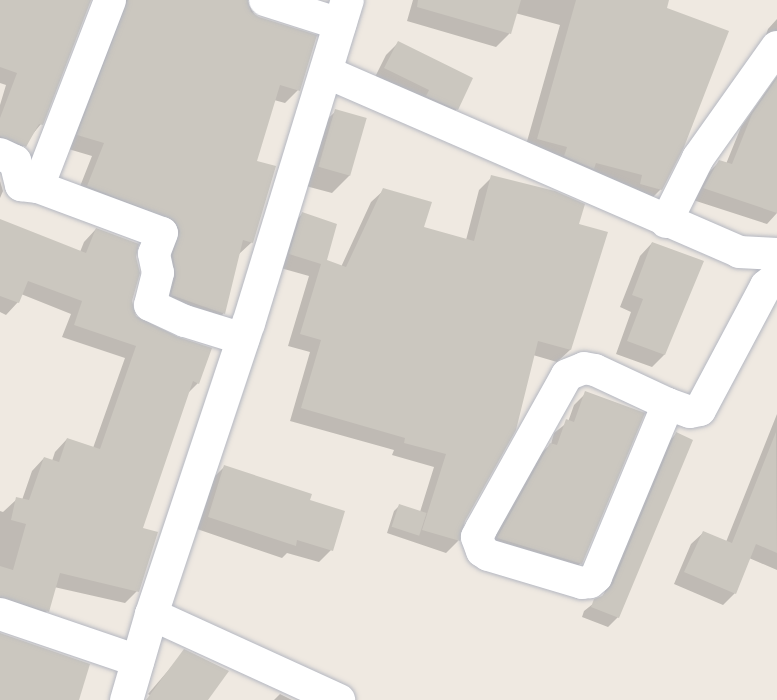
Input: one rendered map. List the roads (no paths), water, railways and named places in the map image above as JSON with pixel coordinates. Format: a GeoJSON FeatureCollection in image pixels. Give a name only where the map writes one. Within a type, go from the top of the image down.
{"type":"FeatureCollection","features":[{"type":"Feature","properties":{"kind":"street"},"geometry":{"type":"LineString","coordinates":[[38,187],[110,0]]}},
{"type":"Feature","properties":{"kind":"street"},"geometry":{"type":"LineString","coordinates":[[126,700],[151,614],[243,339],[344,12],[265,0]]}},
{"type":"Feature","properties":{"kind":"street"},"geometry":{"type":"LineString","coordinates":[[666,222],[698,158],[777,47]]}},
{"type":"Feature","properties":{"kind":"street"},"geometry":{"type":"LineString","coordinates":[[326,72],[739,252],[777,254]]}},
{"type":"Feature","properties":{"kind":"street"},"geometry":{"type":"LineString","coordinates":[[0,154],[15,161],[21,185],[38,187],[162,233],[154,254],[158,273],[150,305],[185,321],[243,339]]}},
{"type":"Feature","properties":{"kind":"street"},"geometry":{"type":"LineString","coordinates":[[668,404],[596,577],[590,582],[582,583],[482,551],[477,537],[567,375],[584,368],[595,370],[668,404],[695,412],[705,405],[771,281],[739,252]]}},
{"type":"Feature","properties":{"kind":"street"},"geometry":{"type":"LineString","coordinates":[[0,614],[138,661]]}},
{"type":"Feature","properties":{"kind":"street"},"geometry":{"type":"LineString","coordinates":[[151,614],[339,700]]}}]}
